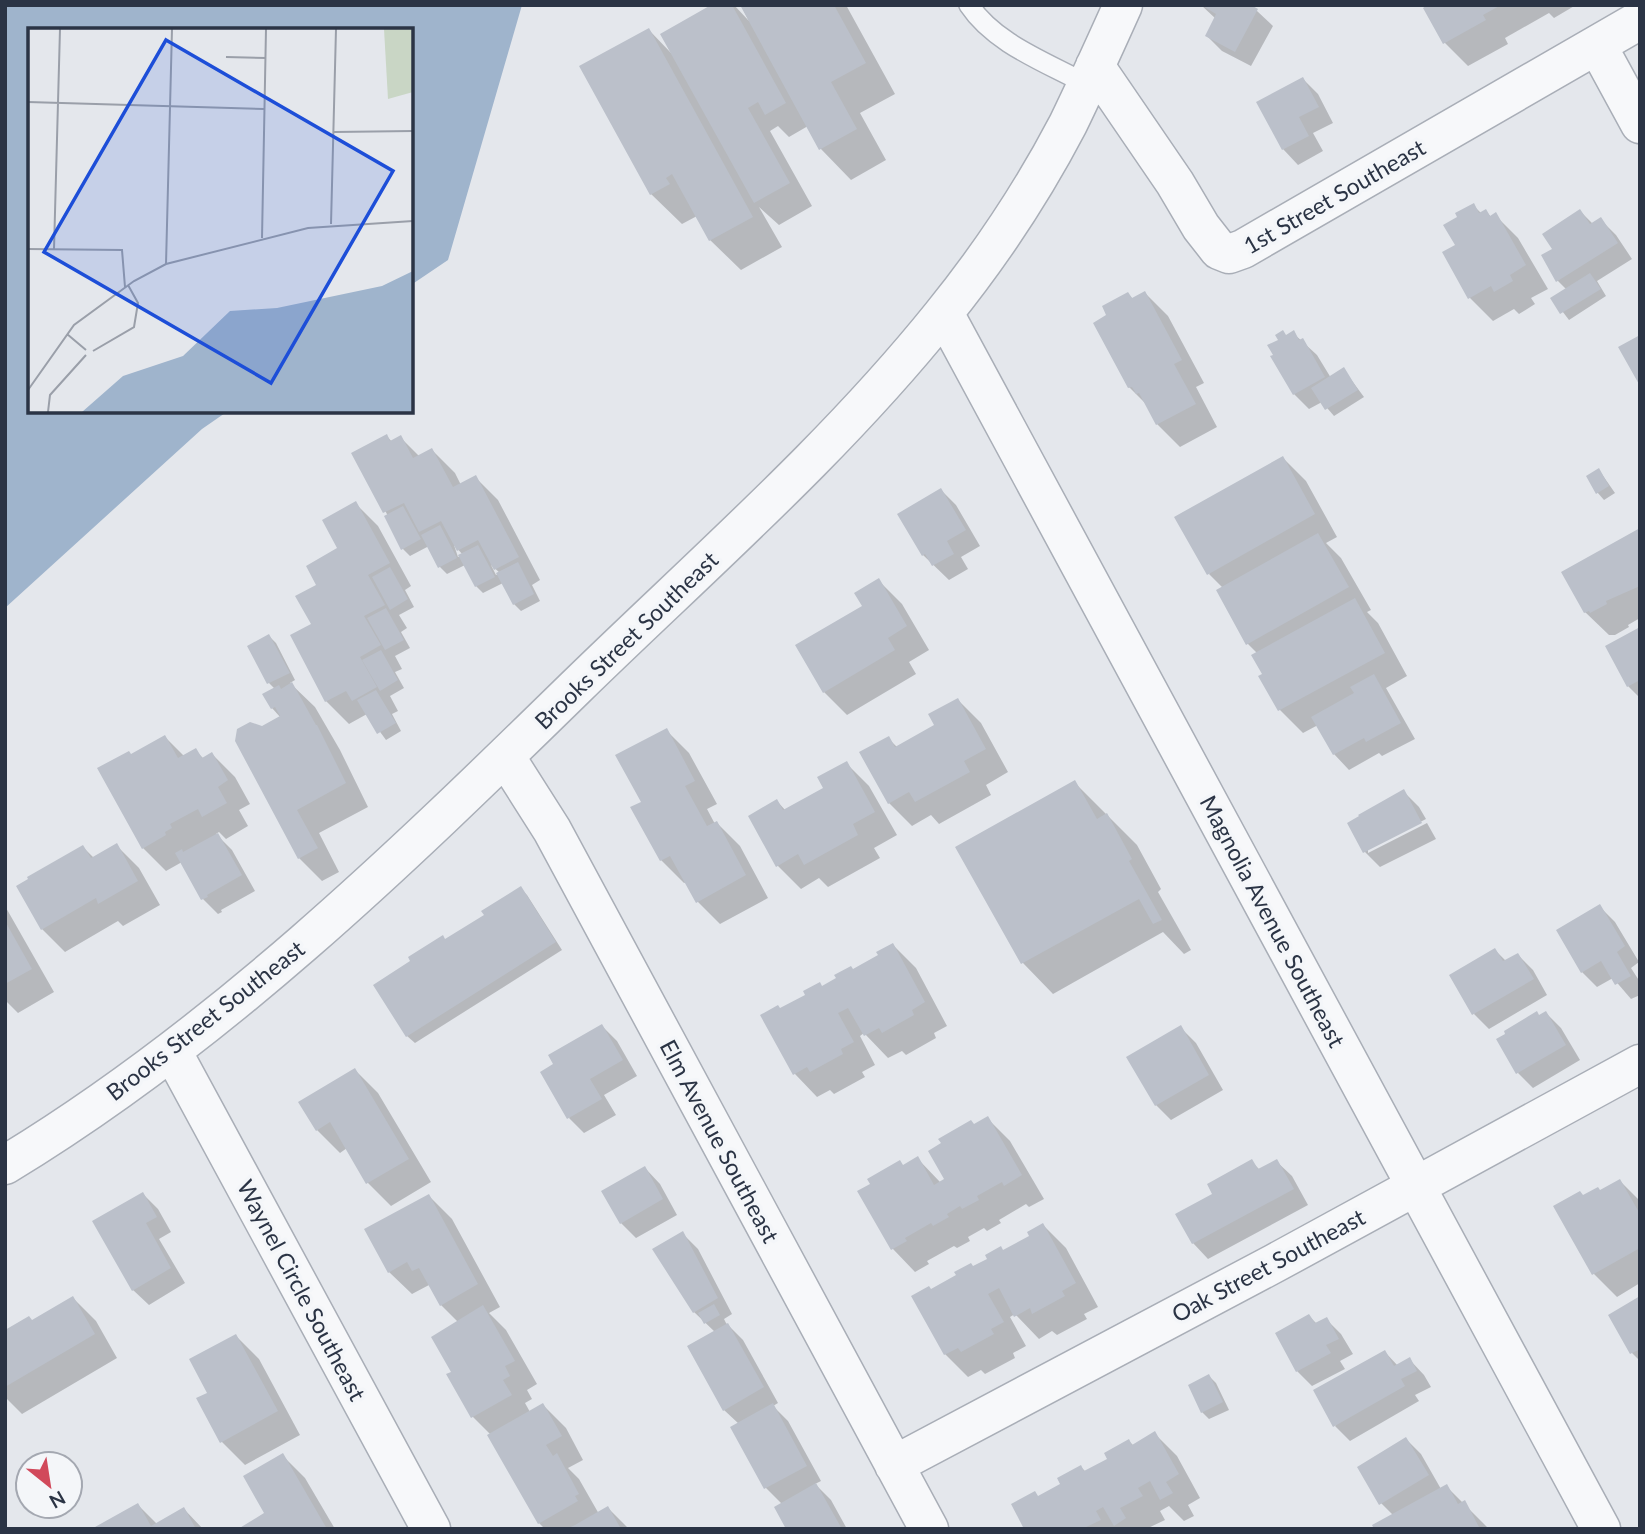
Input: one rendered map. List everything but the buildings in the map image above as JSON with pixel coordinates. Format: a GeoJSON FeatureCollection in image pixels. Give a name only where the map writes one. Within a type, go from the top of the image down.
{"type":"FeatureCollection","features":[{"type":"Feature","properties":{"kind":"street","name":"Brooks Street Southeast"},"geometry":{"type":"LineString","coordinates":[[5,1165],[52,1136],[172,1051],[286,959],[505,757],[638,626],[776,498],[868,403],[944,313],[1023,201],[1067,126],[1123,5]]}},
{"type":"Feature","properties":{"kind":"street","name":"1st Street Southeast"},"geometry":{"type":"LineString","coordinates":[[1091,75],[1175,183],[1201,227],[1219,250],[1230,254],[1243,249],[1640,20]]}},
{"type":"Feature","properties":{"kind":"street"},"geometry":{"type":"LineString","coordinates":[[1597,45],[1640,124]]}},
{"type":"Feature","properties":{"kind":"street","name":"Magnolia Avenue Southeast"},"geometry":{"type":"LineString","coordinates":[[944,313],[1601,1529]]}},
{"type":"Feature","properties":{"kind":"street","name":"Elm Avenue Southeast"},"geometry":{"type":"LineString","coordinates":[[505,757],[552,830],[929,1529]]}},
{"type":"Feature","properties":{"kind":"street","name":"Waynel Circle Southeast"},"geometry":{"type":"LineString","coordinates":[[172,1051],[431,1529]]}},
{"type":"Feature","properties":{"kind":"street","name":"Oak Street Southeast"},"geometry":{"type":"LineString","coordinates":[[894,1465],[1640,1064]]}},
{"type":"Feature","properties":{"kind":"lane"},"geometry":{"type":"LineString","coordinates":[[969,5],[981,22],[1001,38],[1091,75]]}},
{"type":"Feature","properties":{"kind":"water"},"geometry":{"type":"Polygon","coordinates":[[[5,5],[522,5],[448,260],[413,284],[413,28],[28,28],[28,413],[225,413],[202,429],[5,608],[5,5]]]}}]}
